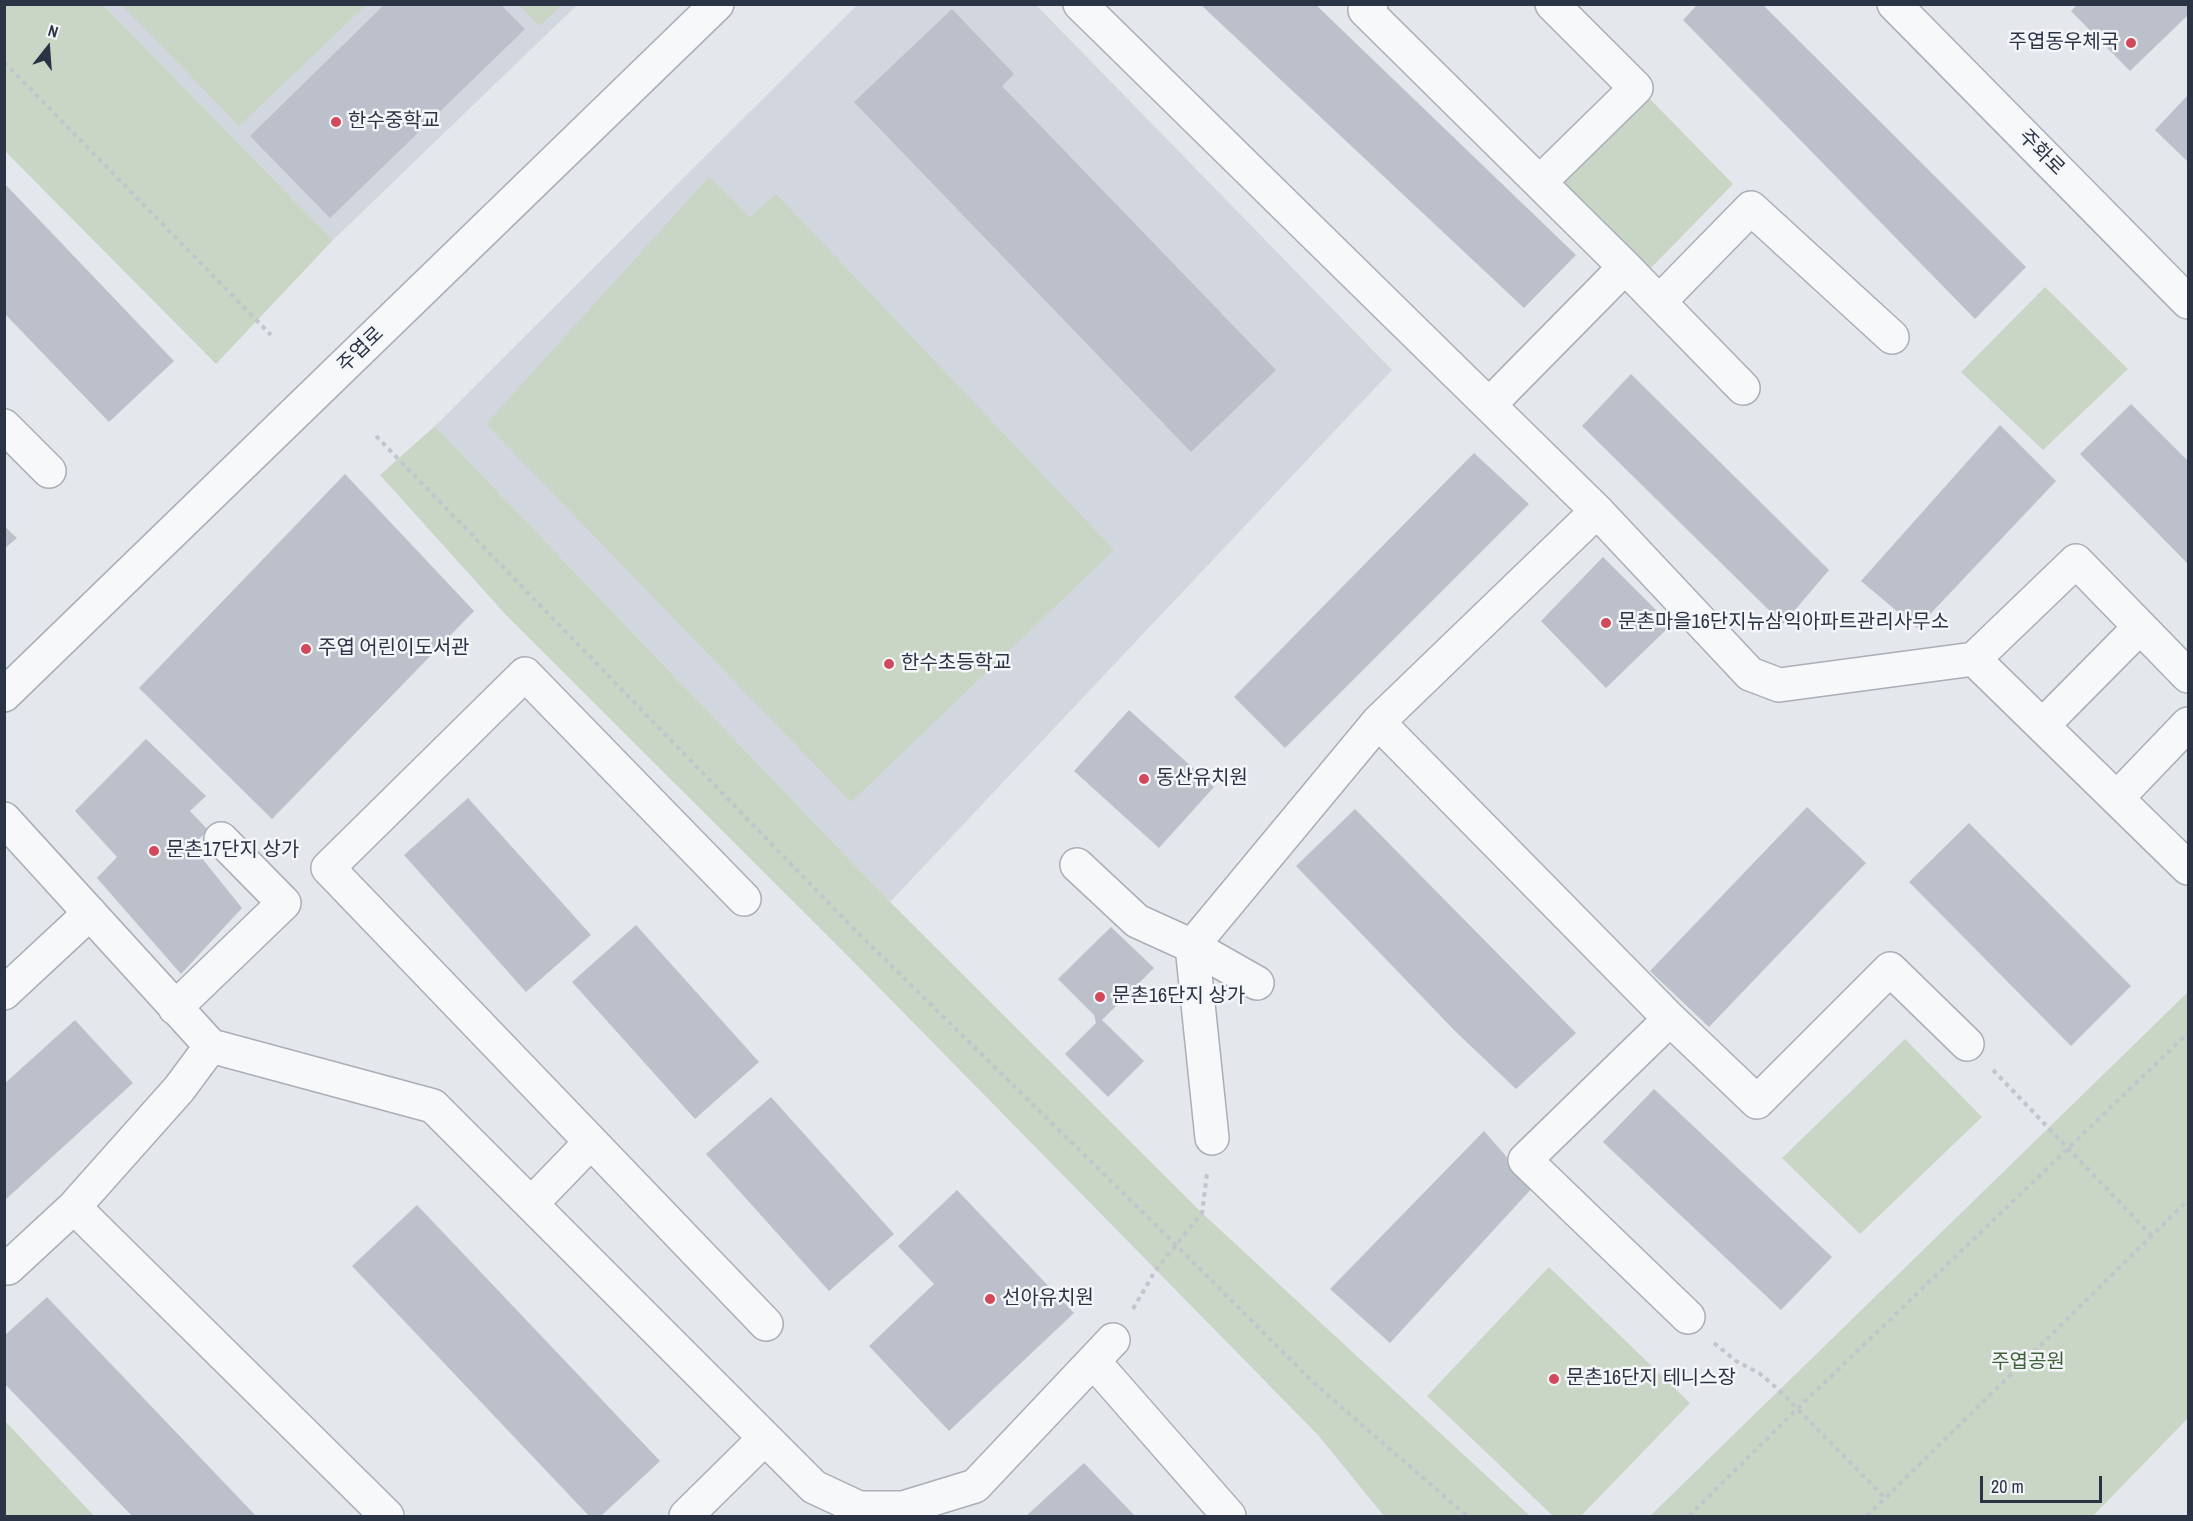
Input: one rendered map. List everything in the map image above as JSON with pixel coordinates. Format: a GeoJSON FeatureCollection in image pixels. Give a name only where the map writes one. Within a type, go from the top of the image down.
{"type":"FeatureCollection","features":[{"type":"Feature","properties":{"kind":"street","name":"주엽로"},"geometry":{"type":"LineString","coordinates":[[4,695],[717,4]]}},
{"type":"Feature","properties":{"kind":"street"},"geometry":{"type":"LineString","coordinates":[[1080,4],[1597,511],[1750,674],[1779,685],[1974,659],[2076,561],[2188,676]]}},
{"type":"Feature","properties":{"kind":"street"},"geometry":{"type":"LineString","coordinates":[[1371,4],[1365,10],[1540,182],[1743,388]]}},
{"type":"Feature","properties":{"kind":"street"},"geometry":{"type":"LineString","coordinates":[[1540,182],[1636,88],[1552,4]]}},
{"type":"Feature","properties":{"kind":"street","name":"주화로"},"geometry":{"type":"LineString","coordinates":[[1894,4],[2188,302]]}},
{"type":"Feature","properties":{"kind":"street"},"geometry":{"type":"LineString","coordinates":[[1659,302],[1751,208],[1892,337]]}},
{"type":"Feature","properties":{"kind":"street"},"geometry":{"type":"LineString","coordinates":[[1490,405],[1625,267]]}},
{"type":"Feature","properties":{"kind":"street"},"geometry":{"type":"LineString","coordinates":[[4,426],[50,471]]}},
{"type":"Feature","properties":{"kind":"street"},"geometry":{"type":"LineString","coordinates":[[1212,1138],[1192,946],[1378,722],[1597,511]]}},
{"type":"Feature","properties":{"kind":"street"},"geometry":{"type":"LineString","coordinates":[[2043,725],[2140,627]]}},
{"type":"Feature","properties":{"kind":"street"},"geometry":{"type":"LineString","coordinates":[[1974,659],[2188,868]]}},
{"type":"Feature","properties":{"kind":"street"},"geometry":{"type":"LineString","coordinates":[[744,899],[525,674],[328,868],[766,1324]]}},
{"type":"Feature","properties":{"kind":"street"},"geometry":{"type":"LineString","coordinates":[[1378,722],[1670,1019],[1757,1102],[1890,969],[1967,1044]]}},
{"type":"Feature","properties":{"kind":"street"},"geometry":{"type":"LineString","coordinates":[[2117,798],[2188,724]]}},
{"type":"Feature","properties":{"kind":"street"},"geometry":{"type":"LineString","coordinates":[[4,819],[211,1046],[433,1106],[814,1487],[859,1508],[903,1508],[975,1486],[1103,1351],[1228,1516]]}},
{"type":"Feature","properties":{"kind":"street"},"geometry":{"type":"LineString","coordinates":[[175,1008],[284,903],[221,839]]}},
{"type":"Feature","properties":{"kind":"street"},"geometry":{"type":"LineString","coordinates":[[1077,865],[1137,921],[1192,946],[1257,983]]}},
{"type":"Feature","properties":{"kind":"street"},"geometry":{"type":"LineString","coordinates":[[4,993],[90,913]]}},
{"type":"Feature","properties":{"kind":"street"},"geometry":{"type":"LineString","coordinates":[[1670,1019],[1525,1160],[1688,1317]]}},
{"type":"Feature","properties":{"kind":"street"},"geometry":{"type":"LineString","coordinates":[[4,1264],[8,1268],[74,1207],[178,1089],[211,1046]]}},
{"type":"Feature","properties":{"kind":"street"},"geometry":{"type":"LineString","coordinates":[[531,1204],[591,1142]]}},
{"type":"Feature","properties":{"kind":"street"},"geometry":{"type":"LineString","coordinates":[[74,1207],[387,1516]]}},
{"type":"Feature","properties":{"kind":"street"},"geometry":{"type":"LineString","coordinates":[[686,1516],[765,1438]]}},
{"type":"Feature","properties":{"kind":"path"},"geometry":{"type":"LineString","coordinates":[[4,62],[271,335]]}},
{"type":"Feature","properties":{"kind":"path"},"geometry":{"type":"LineString","coordinates":[[376,436],[852,927],[1315,1384],[1467,1516]]}},
{"type":"Feature","properties":{"kind":"path"},"geometry":{"type":"LineString","coordinates":[[1689,1516],[2188,1032]]}},
{"type":"Feature","properties":{"kind":"path"},"geometry":{"type":"LineString","coordinates":[[1967,1044],[2151,1235]]}},
{"type":"Feature","properties":{"kind":"path"},"geometry":{"type":"LineString","coordinates":[[1103,1351],[1155,1271],[1202,1213],[1212,1138]]}},
{"type":"Feature","properties":{"kind":"path"},"geometry":{"type":"LineString","coordinates":[[1867,1516],[2188,1200]]}},
{"type":"Feature","properties":{"kind":"path"},"geometry":{"type":"LineString","coordinates":[[1688,1317],[1719,1348],[1736,1361],[1759,1373],[1779,1390],[1885,1498]]}},
{"type":"Feature","properties":{"kind":"shaded area","name":"한수중학교"},"geometry":{"type":"Polygon","coordinates":[[[103,5],[577,5],[333,240],[103,5]]]}},
{"type":"Feature","properties":{"kind":"shaded area","name":"한수초등학교"},"geometry":{"type":"Polygon","coordinates":[[[857,5],[1036,5],[1392,370],[890,902],[435,426],[857,5]]]}},
{"type":"Feature","properties":{"kind":"green space"},"geometry":{"type":"Polygon","coordinates":[[[4,5],[103,5],[333,240],[216,364],[5,151],[4,5]]]}},
{"type":"Feature","properties":{"kind":"green space"},"geometry":{"type":"Polygon","coordinates":[[[122,5],[366,5],[239,126],[122,5]]]}},
{"type":"Feature","properties":{"kind":"green space"},"geometry":{"type":"Polygon","coordinates":[[[519,5],[562,5],[539,26],[519,5]]]}},
{"type":"Feature","properties":{"kind":"green space"},"geometry":{"type":"Polygon","coordinates":[[[1646,95],[1733,184],[1647,272],[1560,183],[1646,95]]]}},
{"type":"Feature","properties":{"kind":"green space"},"geometry":{"type":"Polygon","coordinates":[[[709,177],[750,217],[776,194],[1114,550],[851,802],[486,424],[709,177]]]}},
{"type":"Feature","properties":{"kind":"green space"},"geometry":{"type":"Polygon","coordinates":[[[2045,287],[2128,369],[2043,450],[1961,372],[2045,287]]]}},
{"type":"Feature","properties":{"kind":"green space"},"geometry":{"type":"Polygon","coordinates":[[[435,426],[890,902],[1202,1213],[1530,1516],[1384,1516],[1318,1435],[842,950],[506,615],[380,475],[435,426]]]}},
{"type":"Feature","properties":{"kind":"green space","name":"주엽공원"},"geometry":{"type":"Polygon","coordinates":[[[2188,992],[2188,1418],[2093,1516],[1650,1516],[2188,992]]]}},
{"type":"Feature","properties":{"kind":"green space"},"geometry":{"type":"Polygon","coordinates":[[[1905,1039],[1982,1117],[1860,1234],[1782,1158],[1905,1039]]]}},
{"type":"Feature","properties":{"kind":"green space","name":"문촌16단지 테니스장"},"geometry":{"type":"Polygon","coordinates":[[[1549,1267],[1690,1403],[1581,1516],[1553,1516],[1427,1396],[1549,1267]]]}},
{"type":"Feature","properties":{"kind":"green space"},"geometry":{"type":"Polygon","coordinates":[[[5,1421],[94,1516],[5,1516],[5,1421]]]}},
{"type":"Feature","properties":{"kind":"building"},"geometry":{"type":"Polygon","coordinates":[[[385,4],[500,4],[525,29],[330,218],[250,136],[385,4]]]}},
{"type":"Feature","properties":{"kind":"building"},"geometry":{"type":"Polygon","coordinates":[[[1200,4],[1315,4],[1576,255],[1524,308],[1200,4]]]}},
{"type":"Feature","properties":{"kind":"building"},"geometry":{"type":"Polygon","coordinates":[[[1698,4],[1762,4],[2026,267],[1975,319],[1683,20],[1698,4]]]}},
{"type":"Feature","properties":{"kind":"building","name":"주엽동우체국"},"geometry":{"type":"Polygon","coordinates":[[[2078,4],[2188,4],[2188,15],[2130,71],[2071,11],[2078,4]]]}},
{"type":"Feature","properties":{"kind":"building"},"geometry":{"type":"Polygon","coordinates":[[[952,9],[1014,74],[1002,86],[1276,370],[1191,452],[854,102],[952,9]]]}},
{"type":"Feature","properties":{"kind":"building"},"geometry":{"type":"Polygon","coordinates":[[[2188,95],[2188,162],[2155,130],[2188,95]]]}},
{"type":"Feature","properties":{"kind":"building"},"geometry":{"type":"Polygon","coordinates":[[[4,183],[174,361],[109,422],[4,313],[4,183]]]}},
{"type":"Feature","properties":{"kind":"building"},"geometry":{"type":"Polygon","coordinates":[[[1631,374],[1829,570],[1783,624],[1582,426],[1631,374]]]}},
{"type":"Feature","properties":{"kind":"building"},"geometry":{"type":"Polygon","coordinates":[[[2131,404],[2188,461],[2188,564],[2080,454],[2131,404]]]}},
{"type":"Feature","properties":{"kind":"building"},"geometry":{"type":"Polygon","coordinates":[[[2000,425],[2056,481],[1917,628],[1861,581],[2000,425]]]}},
{"type":"Feature","properties":{"kind":"building"},"geometry":{"type":"Polygon","coordinates":[[[1474,453],[1529,504],[1285,748],[1234,697],[1474,453]]]}},
{"type":"Feature","properties":{"kind":"building","name":"주엽 어린이도서관"},"geometry":{"type":"Polygon","coordinates":[[[345,474],[474,611],[272,819],[139,688],[345,474]]]}},
{"type":"Feature","properties":{"kind":"building"},"geometry":{"type":"Polygon","coordinates":[[[4,526],[17,538],[4,549],[4,526]]]}},
{"type":"Feature","properties":{"kind":"building","name":"문촌마을16단지뉴삼익아파트관리사무소"},"geometry":{"type":"Polygon","coordinates":[[[1603,557],[1671,625],[1606,688],[1541,621],[1603,557]]]}},
{"type":"Feature","properties":{"kind":"building","name":"동산유치원"},"geometry":{"type":"Polygon","coordinates":[[[1129,710],[1214,787],[1159,848],[1074,771],[1129,710]]]}},
{"type":"Feature","properties":{"kind":"building","name":"문촌17단지 상가"},"geometry":{"type":"Polygon","coordinates":[[[146,739],[206,796],[190,811],[208,830],[192,846],[242,908],[181,974],[97,878],[117,857],[75,811],[146,739]]]}},
{"type":"Feature","properties":{"kind":"building"},"geometry":{"type":"Polygon","coordinates":[[[468,798],[591,935],[526,992],[404,855],[468,798]]]}},
{"type":"Feature","properties":{"kind":"building"},"geometry":{"type":"Polygon","coordinates":[[[1807,807],[1866,863],[1709,1027],[1650,971],[1807,807]]]}},
{"type":"Feature","properties":{"kind":"building"},"geometry":{"type":"Polygon","coordinates":[[[1355,809],[1576,1033],[1516,1089],[1456,1032],[1296,866],[1355,809]]]}},
{"type":"Feature","properties":{"kind":"building"},"geometry":{"type":"Polygon","coordinates":[[[1969,823],[2131,986],[2071,1046],[1909,882],[1969,823]]]}},
{"type":"Feature","properties":{"kind":"building"},"geometry":{"type":"Polygon","coordinates":[[[636,925],[759,1062],[695,1119],[572,982],[636,925]]]}},
{"type":"Feature","properties":{"kind":"building","name":"문촌16단지 상가"},"geometry":{"type":"Polygon","coordinates":[[[1111,927],[1154,968],[1102,1020],[1144,1061],[1108,1097],[1065,1054],[1096,1023],[1094,1015],[1058,979],[1111,927]]]}},
{"type":"Feature","properties":{"kind":"building"},"geometry":{"type":"Polygon","coordinates":[[[75,1020],[133,1083],[4,1201],[4,1084],[75,1020]]]}},
{"type":"Feature","properties":{"kind":"building"},"geometry":{"type":"Polygon","coordinates":[[[1654,1089],[1832,1257],[1781,1310],[1603,1142],[1654,1089]]]}},
{"type":"Feature","properties":{"kind":"building"},"geometry":{"type":"Polygon","coordinates":[[[771,1097],[894,1234],[829,1291],[706,1154],[771,1097]]]}},
{"type":"Feature","properties":{"kind":"building"},"geometry":{"type":"Polygon","coordinates":[[[1484,1131],[1533,1187],[1390,1343],[1330,1289],[1484,1131]]]}},
{"type":"Feature","properties":{"kind":"building","name":"선아유치원"},"geometry":{"type":"Polygon","coordinates":[[[957,1190],[1074,1313],[949,1431],[869,1346],[934,1284],[898,1246],[957,1190]]]}},
{"type":"Feature","properties":{"kind":"building"},"geometry":{"type":"Polygon","coordinates":[[[417,1205],[660,1461],[601,1516],[589,1516],[352,1266],[417,1205]]]}},
{"type":"Feature","properties":{"kind":"building"},"geometry":{"type":"Polygon","coordinates":[[[47,1297],[256,1516],[132,1516],[4,1383],[4,1336],[47,1297]]]}},
{"type":"Feature","properties":{"kind":"building"},"geometry":{"type":"Polygon","coordinates":[[[1084,1463],[1135,1516],[1026,1516],[1084,1463]]]}},
{"type":"Feature","properties":{"kind":"place","name":"주엽동우체국"},"geometry":{"type":"Point","coordinates":[2131,43]}},
{"type":"Feature","properties":{"kind":"place","name":"한수중학교"},"geometry":{"type":"Point","coordinates":[336,122]}},
{"type":"Feature","properties":{"kind":"place","name":"문촌마을16단지뉴삼익아파트관리사무소"},"geometry":{"type":"Point","coordinates":[1606,623]}},
{"type":"Feature","properties":{"kind":"place","name":"주엽 어린이도서관"},"geometry":{"type":"Point","coordinates":[306,649]}},
{"type":"Feature","properties":{"kind":"place","name":"한수초등학교"},"geometry":{"type":"Point","coordinates":[889,664]}},
{"type":"Feature","properties":{"kind":"place","name":"동산유치원"},"geometry":{"type":"Point","coordinates":[1144,779]}},
{"type":"Feature","properties":{"kind":"place","name":"문촌17단지 상가"},"geometry":{"type":"Point","coordinates":[154,851]}},
{"type":"Feature","properties":{"kind":"place","name":"문촌16단지 상가"},"geometry":{"type":"Point","coordinates":[1100,997]}},
{"type":"Feature","properties":{"kind":"place","name":"선아유치원"},"geometry":{"type":"Point","coordinates":[990,1299]}},
{"type":"Feature","properties":{"kind":"place","name":"문촌16단지 테니스장"},"geometry":{"type":"Point","coordinates":[1554,1379]}}]}
